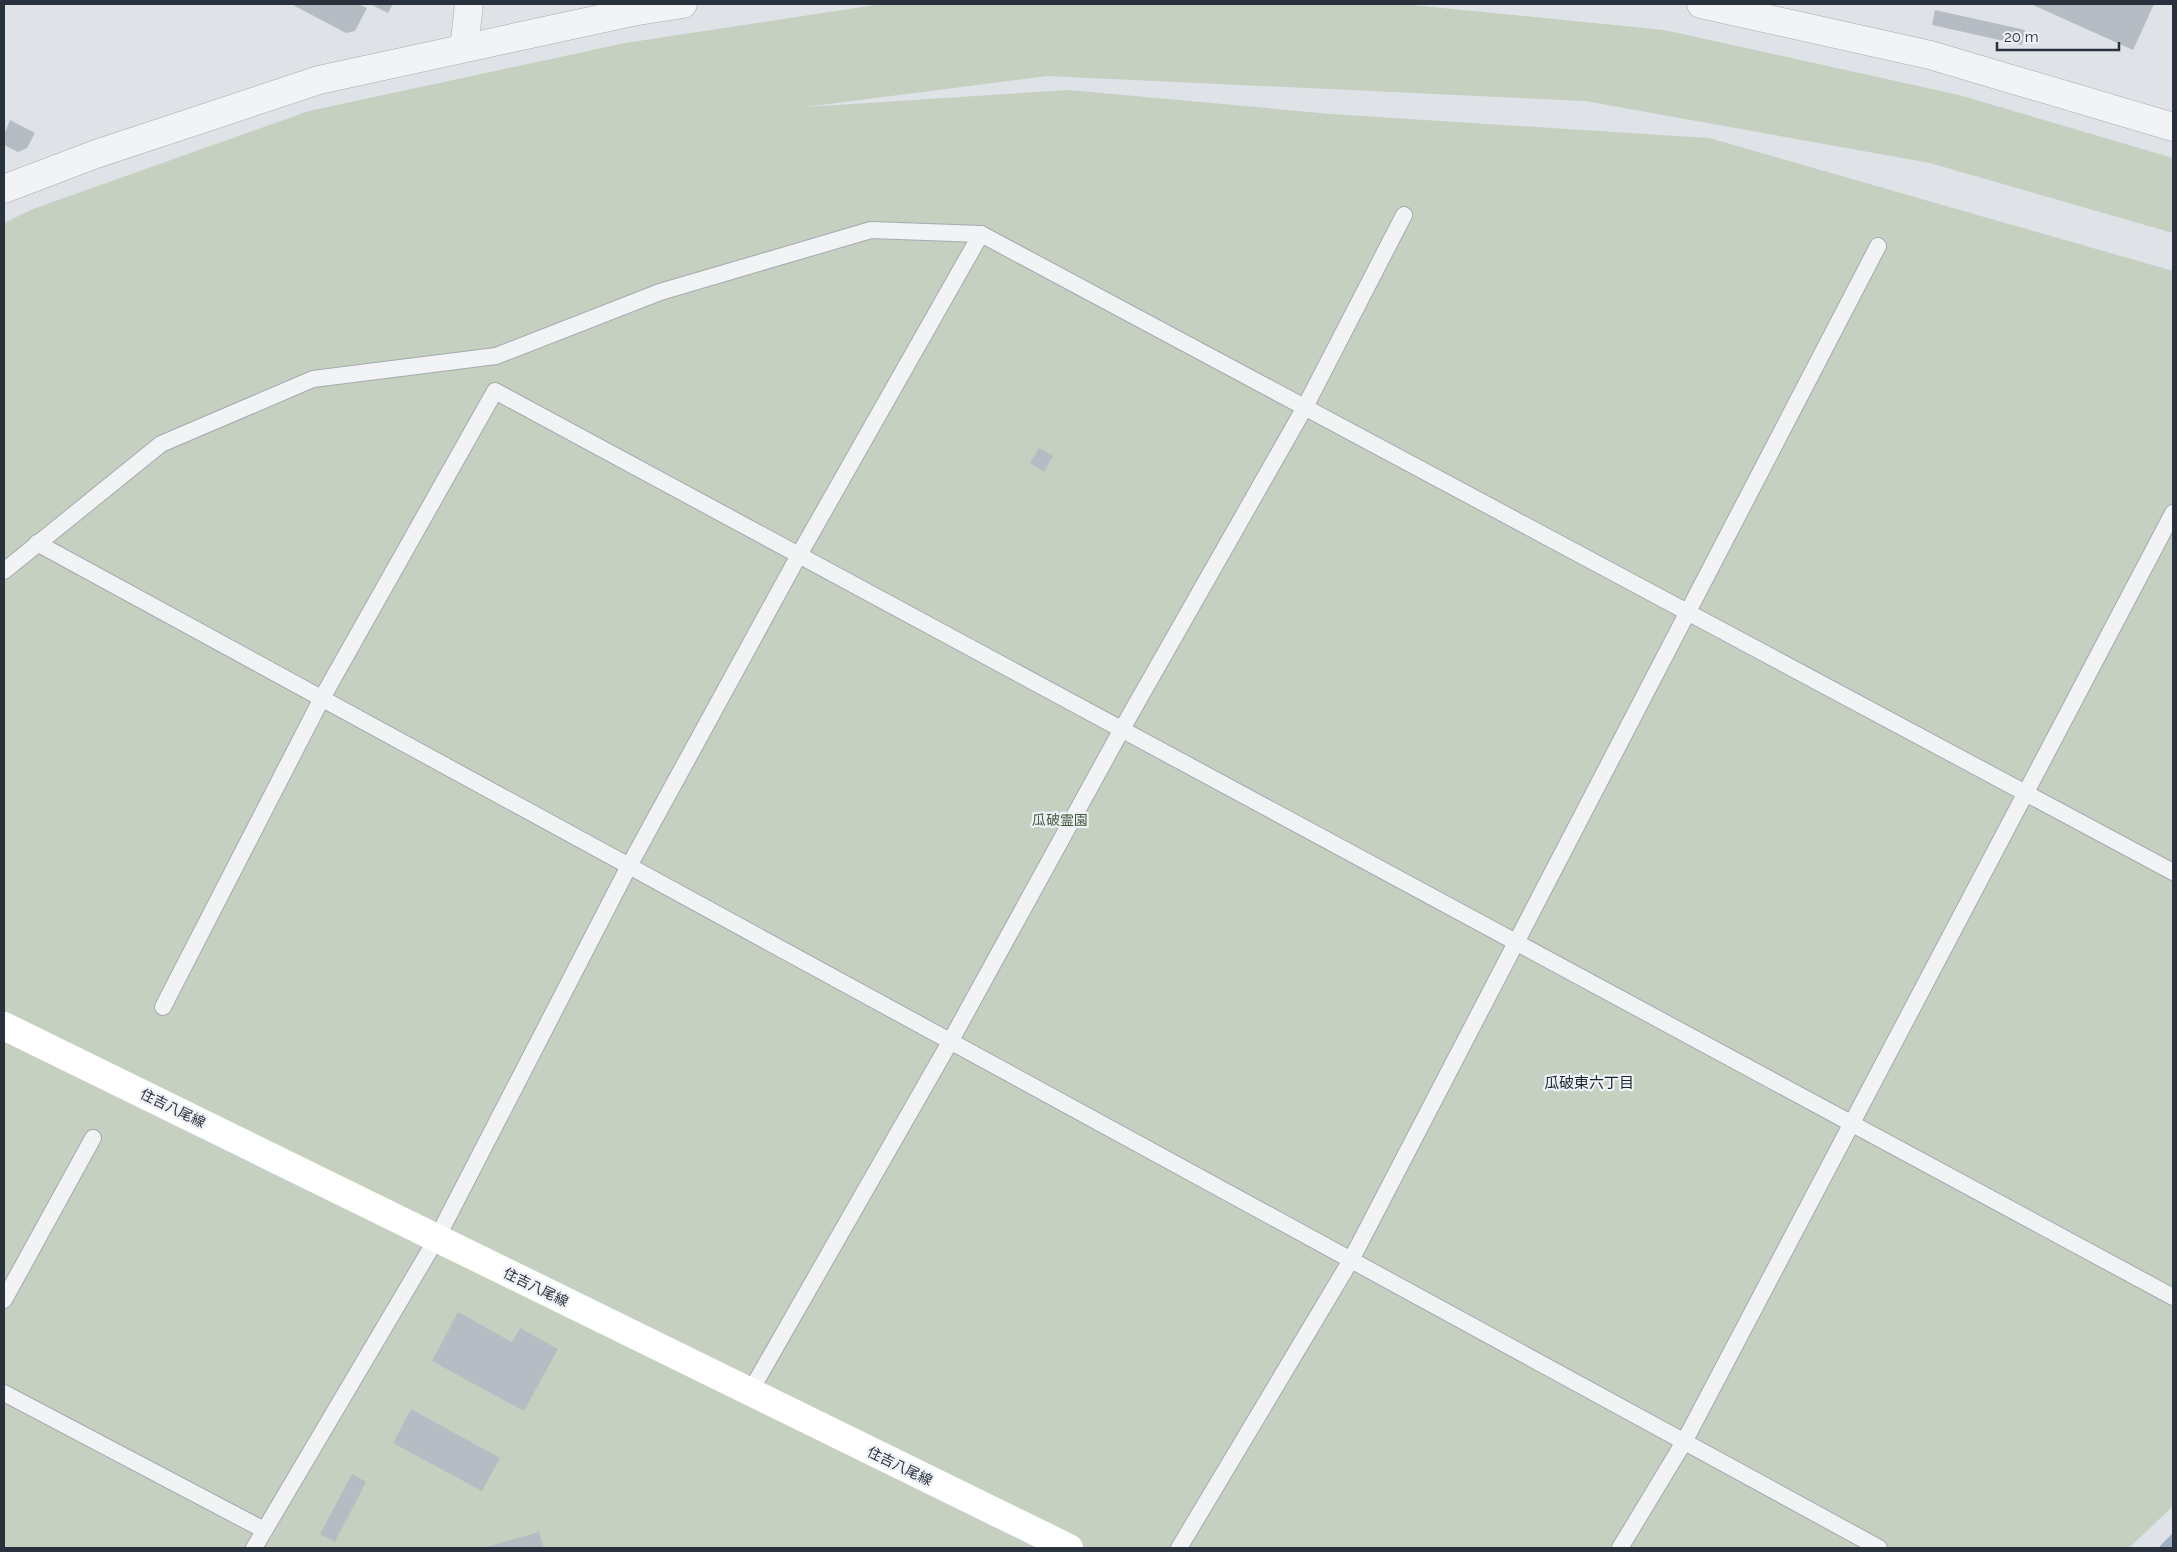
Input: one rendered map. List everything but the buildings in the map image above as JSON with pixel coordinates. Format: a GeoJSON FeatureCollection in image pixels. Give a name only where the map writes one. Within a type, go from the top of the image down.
{"type":"FeatureCollection","features":[{"type":"Feature","properties":{"kind":"main road","name":"住吉八尾線"},"geometry":{"type":"LineString","coordinates":[[4,1026],[1069,1548]]}},
{"type":"Feature","properties":{"kind":"street"},"geometry":{"type":"LineString","coordinates":[[464,48],[469,4]]}},
{"type":"Feature","properties":{"kind":"street"},"geometry":{"type":"LineString","coordinates":[[4,189],[96,154],[319,80],[634,8],[683,4]]}},
{"type":"Feature","properties":{"kind":"street"},"geometry":{"type":"LineString","coordinates":[[1701,4],[1930,55],[2173,127]]}},
{"type":"Feature","properties":{"kind":"lane"},"geometry":{"type":"LineString","coordinates":[[750,1392],[950,1042],[1122,730],[1305,407],[1404,215]]}},
{"type":"Feature","properties":{"kind":"lane"},"geometry":{"type":"LineString","coordinates":[[4,571],[161,444],[313,379],[496,356],[660,292],[872,230],[981,234],[2173,872]]}},
{"type":"Feature","properties":{"kind":"lane"},"geometry":{"type":"LineString","coordinates":[[254,1548],[437,1238],[629,866],[799,555],[981,234]]}},
{"type":"Feature","properties":{"kind":"lane"},"geometry":{"type":"LineString","coordinates":[[1179,1548],[1350,1260],[1878,246]]}},
{"type":"Feature","properties":{"kind":"lane"},"geometry":{"type":"LineString","coordinates":[[163,1007],[322,698],[495,391],[2173,1297]]}},
{"type":"Feature","properties":{"kind":"lane"},"geometry":{"type":"LineString","coordinates":[[1620,1548],[1684,1442],[2173,514]]}},
{"type":"Feature","properties":{"kind":"lane"},"geometry":{"type":"LineString","coordinates":[[37,543],[1880,1548]]}},
{"type":"Feature","properties":{"kind":"lane"},"geometry":{"type":"LineString","coordinates":[[4,1300],[93,1138]]}},
{"type":"Feature","properties":{"kind":"lane"},"geometry":{"type":"LineString","coordinates":[[4,1393],[264,1530]]}},
{"type":"Feature","properties":{"kind":"green space","name":"瓜破霊園"},"geometry":{"type":"Polygon","coordinates":[[[882,4],[1402,4],[1664,30],[1959,95],[2173,158],[2173,233],[1930,163],[1585,101],[1047,76],[805,107],[1068,90],[1331,114],[1709,138],[2173,271],[2173,1506],[2129,1548],[4,1548],[4,223],[33,209],[309,111],[625,43],[882,4]]]}},
{"type":"Feature","properties":{"kind":"water"},"geometry":{"type":"Polygon","coordinates":[[[2173,1533],[2173,1548],[2158,1548],[2173,1533]]]}},
{"type":"Feature","properties":{"kind":"district","name":"瓜破東六丁目"},"geometry":{"type":"Point","coordinates":[1589,1083]}}]}
